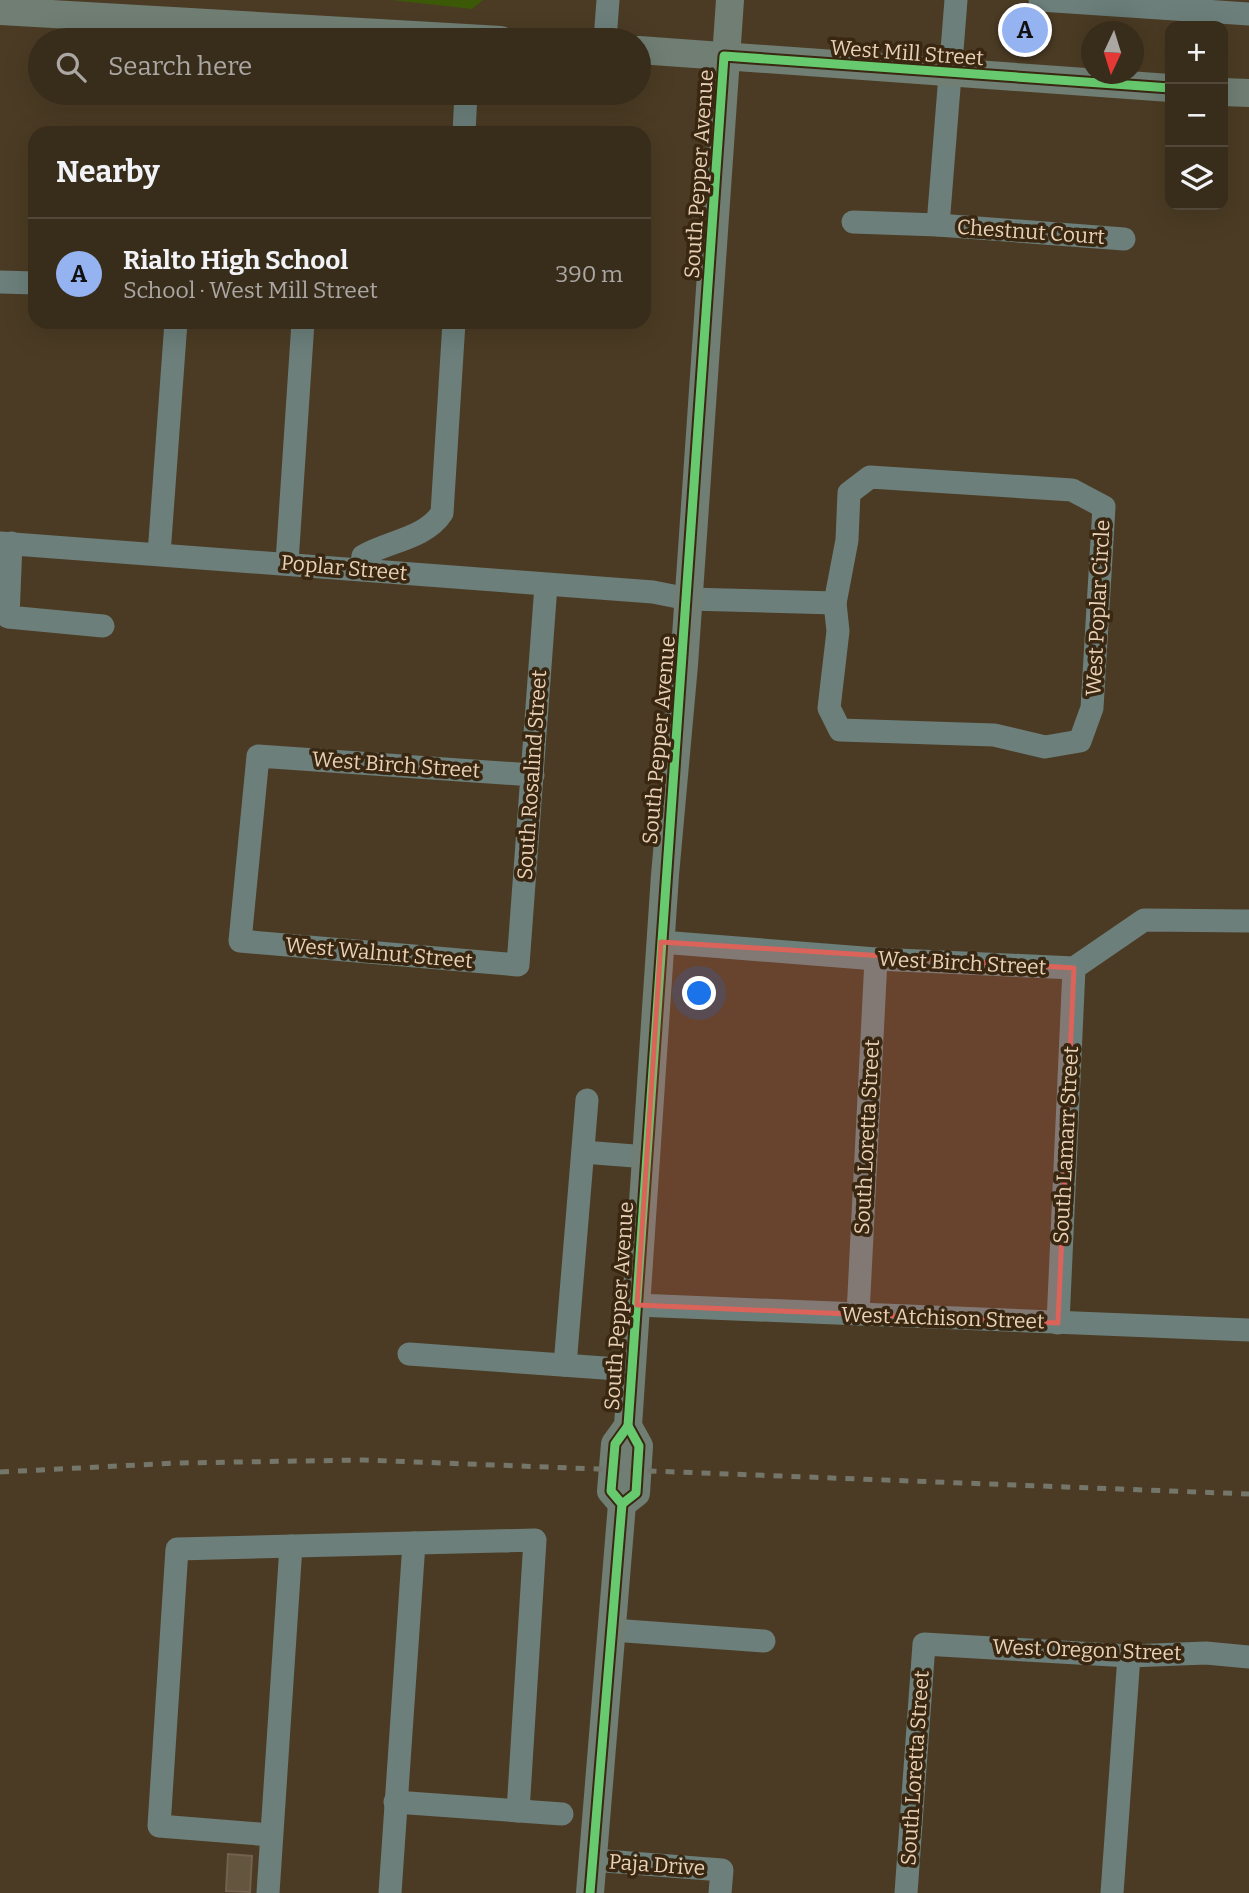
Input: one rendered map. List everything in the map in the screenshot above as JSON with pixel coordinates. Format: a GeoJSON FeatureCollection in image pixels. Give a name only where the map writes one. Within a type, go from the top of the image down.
{"type":"FeatureCollection","features":[{"type":"Feature","properties":{"kind":"main road","name":"South Pepper Avenue"},"geometry":{"type":"LineString","coordinates":[[590,1893],[622,1504],[611,1491],[614,1444],[628,1426],[730,0]]}},
{"type":"Feature","properties":{"kind":"main road"},"geometry":{"type":"LineString","coordinates":[[0,11],[285,28]]}},
{"type":"Feature","properties":{"kind":"main road","name":"West Mill Street"},"geometry":{"type":"LineString","coordinates":[[651,51],[952,75],[1165,88]]}},
{"type":"Feature","properties":{"kind":"main road"},"geometry":{"type":"LineString","coordinates":[[1228,92],[1249,93]]}},
{"type":"Feature","properties":{"kind":"street"},"geometry":{"type":"LineString","coordinates":[[606,28],[608,0]]}},
{"type":"Feature","properties":{"kind":"street","name":"Chestnut Court"},"geometry":{"type":"LineString","coordinates":[[938,225],[956,0]]}},
{"type":"Feature","properties":{"kind":"street"},"geometry":{"type":"LineString","coordinates":[[1040,0],[1249,14]]}},
{"type":"Feature","properties":{"kind":"street"},"geometry":{"type":"LineString","coordinates":[[464,126],[465,105]]}},
{"type":"Feature","properties":{"kind":"street","name":"Chestnut Court"},"geometry":{"type":"LineString","coordinates":[[853,222],[938,225],[1124,239]]}},
{"type":"Feature","properties":{"kind":"street"},"geometry":{"type":"LineString","coordinates":[[0,282],[28,284]]}},
{"type":"Feature","properties":{"kind":"street"},"geometry":{"type":"LineString","coordinates":[[159,554],[175,329]]}},
{"type":"Feature","properties":{"kind":"street"},"geometry":{"type":"LineString","coordinates":[[286,562],[303,329]]}},
{"type":"Feature","properties":{"kind":"street"},"geometry":{"type":"LineString","coordinates":[[361,569],[366,553],[390,547],[435,523],[442,513],[454,329]]}},
{"type":"Feature","properties":{"kind":"street","name":"West Poplar Circle"},"geometry":{"type":"LineString","coordinates":[[870,477],[1072,490],[1104,507],[1092,708],[1080,741],[1045,747],[994,735],[840,730],[829,708],[838,631],[835,603],[847,540],[849,493],[870,477]]}},
{"type":"Feature","properties":{"kind":"street"},"geometry":{"type":"LineString","coordinates":[[6,543],[8,617],[103,626]]}},
{"type":"Feature","properties":{"kind":"street","name":"Poplar Street"},"geometry":{"type":"LineString","coordinates":[[6,543],[286,562],[653,592],[688,599],[835,603]]}},
{"type":"Feature","properties":{"kind":"street","name":"South Rosalind Street"},"geometry":{"type":"LineString","coordinates":[[518,965],[546,585]]}},
{"type":"Feature","properties":{"kind":"street","name":"West Birch Street"},"geometry":{"type":"LineString","coordinates":[[240,942],[258,756],[533,775]]}},
{"type":"Feature","properties":{"kind":"street","name":"West Birch Street"},"geometry":{"type":"LineString","coordinates":[[661,942],[876,960],[1074,968],[1144,920],[1249,921]]}},
{"type":"Feature","properties":{"kind":"street","name":"West Walnut Street"},"geometry":{"type":"LineString","coordinates":[[240,942],[518,965]]}},
{"type":"Feature","properties":{"kind":"street","name":"South Loretta Street"},"geometry":{"type":"LineString","coordinates":[[858,1314],[876,960]]}},
{"type":"Feature","properties":{"kind":"street","name":"South Lamarr Street"},"geometry":{"type":"LineString","coordinates":[[1058,1323],[1074,968]]}},
{"type":"Feature","properties":{"kind":"street"},"geometry":{"type":"LineString","coordinates":[[565,1365],[587,1100]]}},
{"type":"Feature","properties":{"kind":"street"},"geometry":{"type":"LineString","coordinates":[[583,1152],[647,1157]]}},
{"type":"Feature","properties":{"kind":"street","name":"West Atchison Street"},"geometry":{"type":"LineString","coordinates":[[637,1305],[1249,1329]]}},
{"type":"Feature","properties":{"kind":"street"},"geometry":{"type":"LineString","coordinates":[[408,1354],[632,1370]]}},
{"type":"Feature","properties":{"kind":"street"},"geometry":{"type":"LineString","coordinates":[[271,1835],[159,1826],[177,1549],[535,1540],[517,1811]]}},
{"type":"Feature","properties":{"kind":"street"},"geometry":{"type":"LineString","coordinates":[[390,1893],[414,1543]]}},
{"type":"Feature","properties":{"kind":"street"},"geometry":{"type":"LineString","coordinates":[[268,1893],[291,1546]]}},
{"type":"Feature","properties":{"kind":"street"},"geometry":{"type":"LineString","coordinates":[[612,1630],[764,1641]]}},
{"type":"Feature","properties":{"kind":"street","name":"South Loretta Street"},"geometry":{"type":"LineString","coordinates":[[906,1893],[924,1644]]}},
{"type":"Feature","properties":{"kind":"street","name":"West Oregon Street"},"geometry":{"type":"LineString","coordinates":[[924,1644],[1129,1656],[1206,1653],[1249,1657]]}},
{"type":"Feature","properties":{"kind":"street"},"geometry":{"type":"LineString","coordinates":[[1112,1893],[1129,1656]]}},
{"type":"Feature","properties":{"kind":"street"},"geometry":{"type":"LineString","coordinates":[[395,1802],[562,1814]]}},
{"type":"Feature","properties":{"kind":"street","name":"Paja Drive"},"geometry":{"type":"LineString","coordinates":[[592,1860],[722,1870],[720,1893]]}},
{"type":"Feature","properties":{"kind":"highlighted area"},"geometry":{"type":"Polygon","coordinates":[[[661,942],[1074,968],[1058,1323],[637,1305],[661,942]]]}},
{"type":"Feature","properties":{"kind":"green space"},"geometry":{"type":"Polygon","coordinates":[[[391,0],[483,0],[472,9],[391,0]]]}},
{"type":"Feature","properties":{"kind":"building"},"geometry":{"type":"Polygon","coordinates":[[[228,1854],[252,1856],[250,1892],[226,1891],[228,1854]]]}},
{"type":"Feature","properties":{"kind":"railway"},"geometry":{"type":"LineString","coordinates":[[0,1472],[177,1463],[364,1460],[1249,1494]]}},
{"type":"Feature","properties":{"kind":"cycle path"},"geometry":{"type":"LineString","coordinates":[[622,1504],[636,1493],[639,1446],[628,1426],[724,56],[1165,88]]}},
{"type":"Feature","properties":{"kind":"cycle path"},"geometry":{"type":"LineString","coordinates":[[590,1893],[622,1504],[611,1491],[615,1444],[628,1426]]}},
{"type":"Feature","properties":{"kind":"place","name":"Rialto High School"},"geometry":{"type":"Point","coordinates":[1025,30]}}]}
